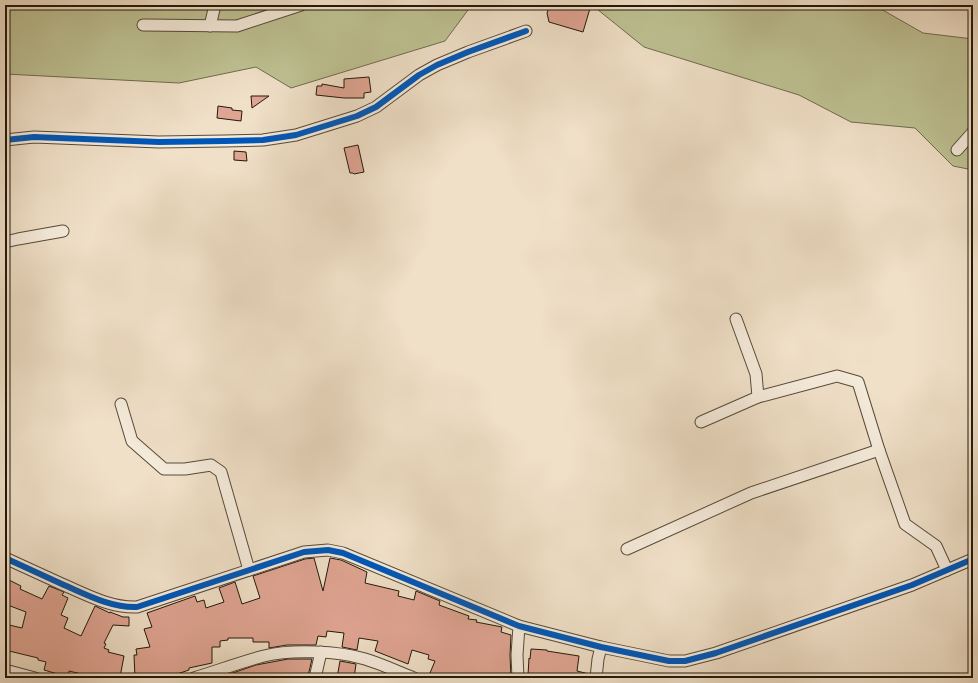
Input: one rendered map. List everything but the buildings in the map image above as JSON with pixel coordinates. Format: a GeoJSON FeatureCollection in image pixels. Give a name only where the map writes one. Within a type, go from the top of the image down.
{"type":"FeatureCollection","features":[{"type":"Feature","properties":{"kind":"street"},"geometry":{"type":"LineString","coordinates":[[210,26],[215,5]]}},
{"type":"Feature","properties":{"kind":"street"},"geometry":{"type":"LineString","coordinates":[[143,25],[237,26],[302,5]]}},
{"type":"Feature","properties":{"kind":"street"},"geometry":{"type":"LineString","coordinates":[[5,140],[34,137],[159,142],[233,141],[263,140],[296,135],[357,116],[376,107],[437,65],[526,31]]}},
{"type":"Feature","properties":{"kind":"street"},"geometry":{"type":"LineString","coordinates":[[957,150],[973,132]]}},
{"type":"Feature","properties":{"kind":"street"},"geometry":{"type":"LineString","coordinates":[[5,242],[64,232]]}},
{"type":"Feature","properties":{"kind":"street"},"geometry":{"type":"LineString","coordinates":[[736,319],[756,374],[758,397]]}},
{"type":"Feature","properties":{"kind":"street"},"geometry":{"type":"LineString","coordinates":[[701,422],[758,397],[837,376],[858,382],[879,450],[905,524],[936,546],[947,570]]}},
{"type":"Feature","properties":{"kind":"street"},"geometry":{"type":"LineString","coordinates":[[121,404],[132,441],[164,469],[185,469],[211,465],[221,472],[249,570]]}},
{"type":"Feature","properties":{"kind":"street"},"geometry":{"type":"LineString","coordinates":[[626,549],[751,493],[879,450]]}},
{"type":"Feature","properties":{"kind":"street"},"geometry":{"type":"LineString","coordinates":[[5,558],[93,598],[115,606],[126,608],[137,607],[304,552],[328,550],[343,553],[519,626],[601,647],[669,661],[685,661],[700,658],[912,585],[973,559]]}},
{"type":"Feature","properties":{"kind":"street"},"geometry":{"type":"LineString","coordinates":[[518,678],[517,655],[519,626]]}},
{"type":"Feature","properties":{"kind":"street"},"geometry":{"type":"LineString","coordinates":[[596,678],[601,647]]}},
{"type":"Feature","properties":{"kind":"street"},"geometry":{"type":"LineString","coordinates":[[194,678],[265,656],[282,653],[321,652],[351,655],[366,659],[414,678]]}},
{"type":"Feature","properties":{"kind":"street"},"geometry":{"type":"LineString","coordinates":[[315,678],[321,652]]}},
{"type":"Feature","properties":{"kind":"street"},"geometry":{"type":"LineString","coordinates":[[5,670],[35,678]]}},
{"type":"Feature","properties":{"kind":"green space"},"geometry":{"type":"Polygon","coordinates":[[[5,5],[470,5],[468,10],[445,41],[291,88],[256,67],[179,83],[5,74],[5,5]]]}},
{"type":"Feature","properties":{"kind":"green space"},"geometry":{"type":"Polygon","coordinates":[[[592,5],[874,5],[923,33],[973,39],[973,170],[953,166],[915,128],[851,122],[799,95],[644,47],[592,5]]]}},
{"type":"Feature","properties":{"kind":"cycle path"},"geometry":{"type":"LineString","coordinates":[[5,140],[34,137],[159,142],[225,141],[263,140],[296,135],[357,116],[376,107],[419,75],[437,65],[526,31]]}},
{"type":"Feature","properties":{"kind":"cycle path"},"geometry":{"type":"LineString","coordinates":[[5,558],[99,600],[127,607],[137,607],[304,552],[328,550],[343,553],[519,626],[601,647],[669,661],[685,661],[716,653],[912,585],[973,559]]}}]}
